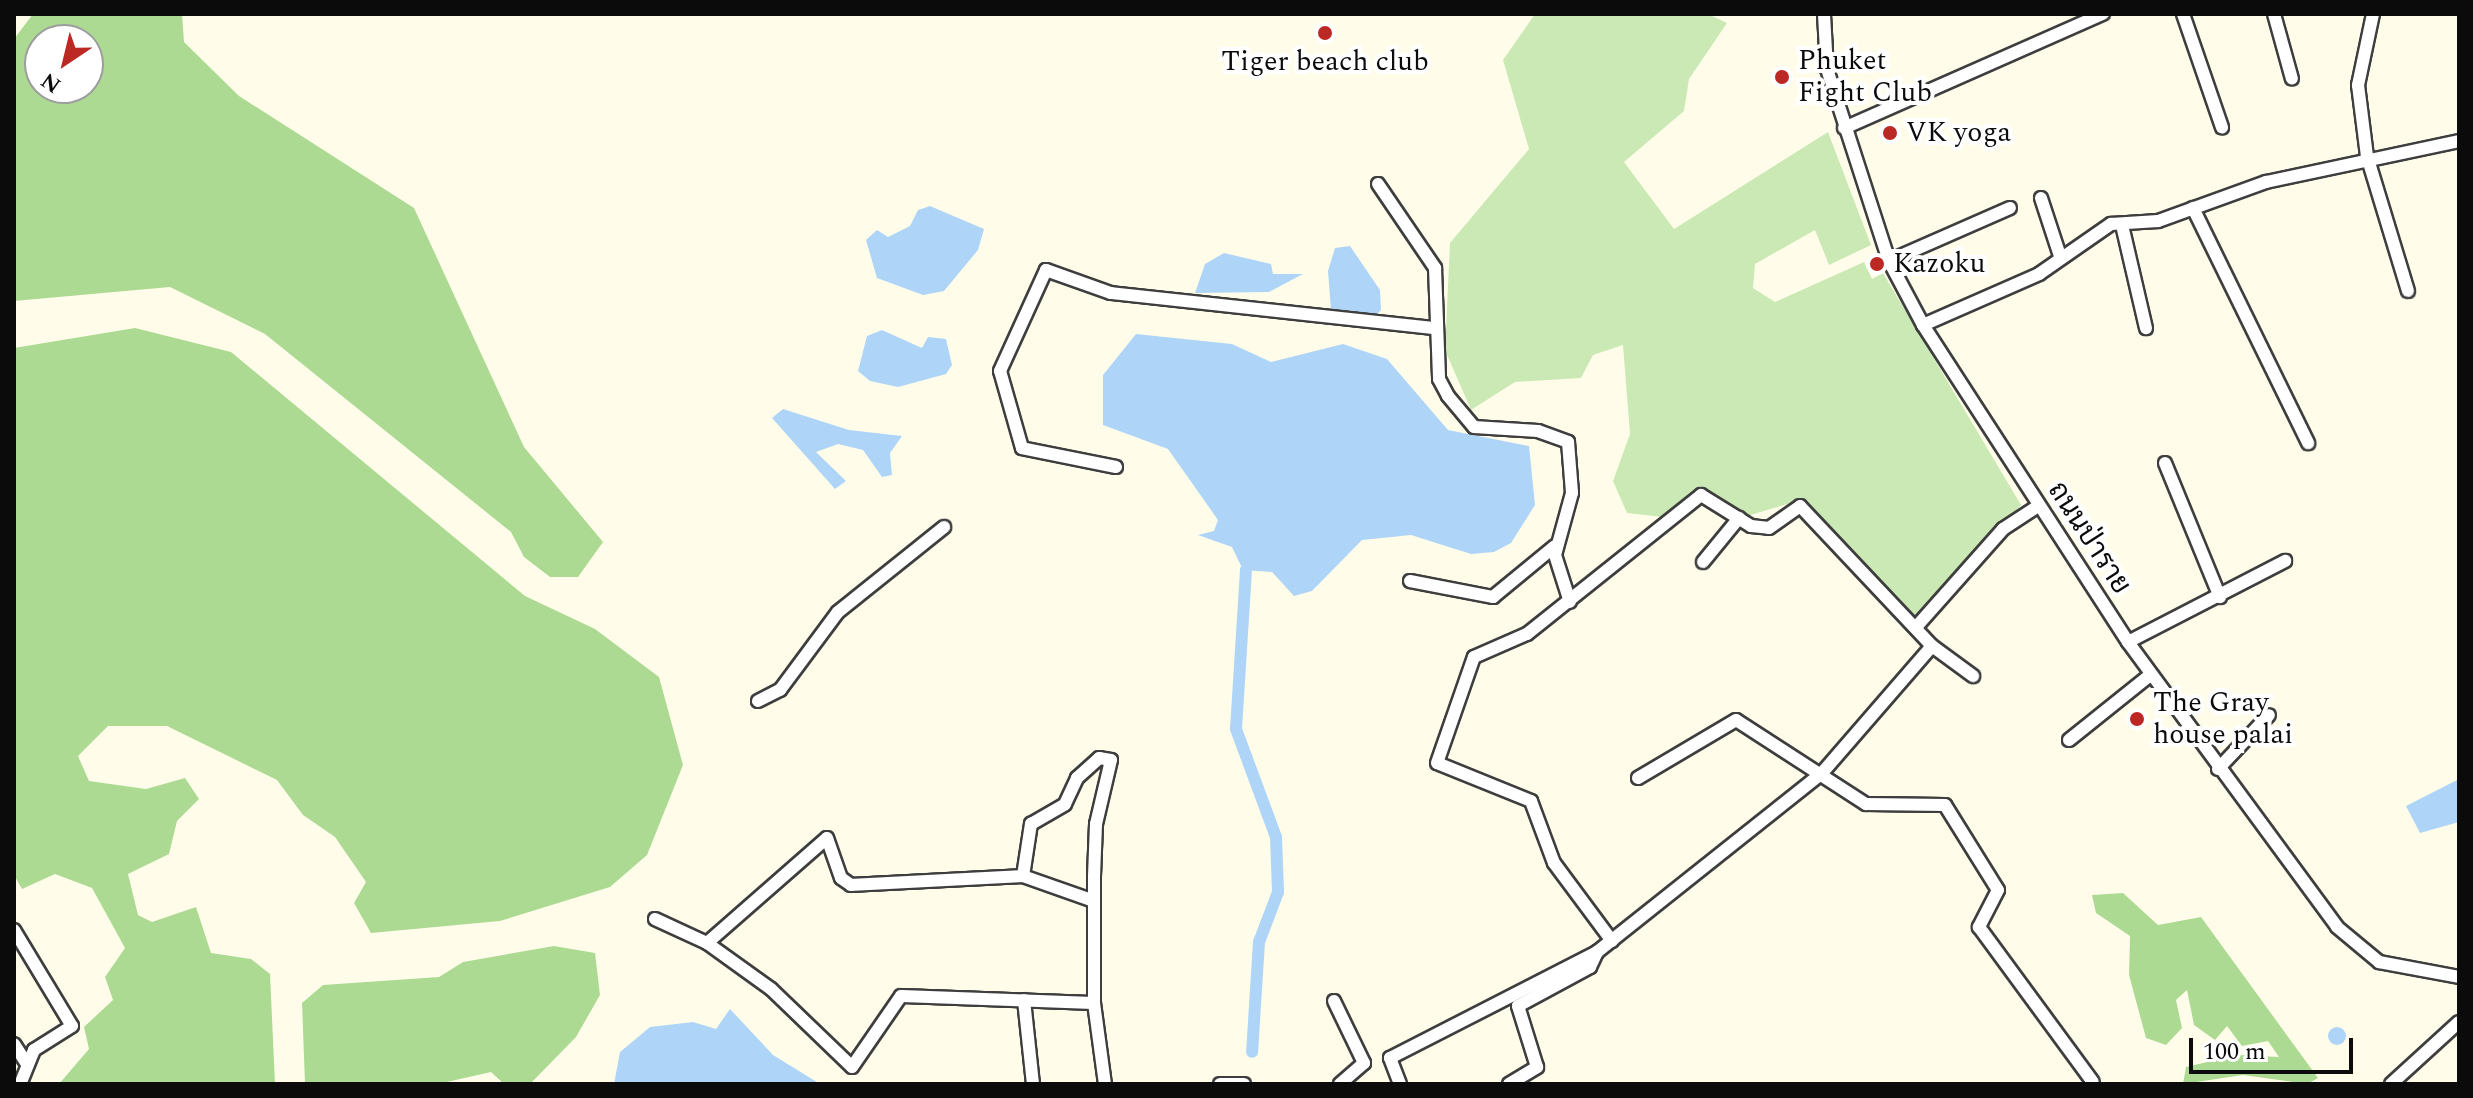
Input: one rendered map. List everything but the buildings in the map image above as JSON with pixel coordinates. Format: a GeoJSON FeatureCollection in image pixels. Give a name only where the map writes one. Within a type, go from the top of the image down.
{"type":"FeatureCollection","features":[{"type":"Feature","properties":{"kind":"street","name":"ถนนป่าราย"},"geometry":{"type":"LineString","coordinates":[[1824,14],[1827,69],[1889,261],[1923,325],[2038,506],[2150,675],[2218,769],[2358,948],[2406,972],[2459,977]]}},
{"type":"Feature","properties":{"kind":"street"},"geometry":{"type":"LineString","coordinates":[[1844,128],[2103,14]]}},
{"type":"Feature","properties":{"kind":"street"},"geometry":{"type":"LineString","coordinates":[[2183,14],[2222,127]]}},
{"type":"Feature","properties":{"kind":"street"},"geometry":{"type":"LineString","coordinates":[[2274,14],[2292,79]]}},
{"type":"Feature","properties":{"kind":"street"},"geometry":{"type":"LineString","coordinates":[[2373,14],[2358,85],[2367,156],[2408,291]]}},
{"type":"Feature","properties":{"kind":"street"},"geometry":{"type":"LineString","coordinates":[[1923,325],[2039,274],[2060,256],[2111,224],[2122,225],[2193,208],[2367,156],[2459,141]]}},
{"type":"Feature","properties":{"kind":"street"},"geometry":{"type":"LineString","coordinates":[[1378,184],[1435,268],[1434,328],[1439,379],[1471,425],[1538,431],[1568,442],[1572,493],[1555,546],[1493,597],[1410,581]]}},
{"type":"Feature","properties":{"kind":"street"},"geometry":{"type":"LineString","coordinates":[[2041,198],[2060,256]]}},
{"type":"Feature","properties":{"kind":"street"},"geometry":{"type":"LineString","coordinates":[[1889,261],[2010,208]]}},
{"type":"Feature","properties":{"kind":"street"},"geometry":{"type":"LineString","coordinates":[[2193,208],[2308,443]]}},
{"type":"Feature","properties":{"kind":"street"},"geometry":{"type":"LineString","coordinates":[[2122,225],[2146,328]]}},
{"type":"Feature","properties":{"kind":"street"},"geometry":{"type":"LineString","coordinates":[[1116,467],[1022,448],[1000,371],[1046,270],[1111,293],[1434,328]]}},
{"type":"Feature","properties":{"kind":"street"},"geometry":{"type":"LineString","coordinates":[[2165,463],[2220,597]]}},
{"type":"Feature","properties":{"kind":"street"},"geometry":{"type":"LineString","coordinates":[[1612,941],[1554,863],[1531,801],[1437,763],[1474,657],[1527,634],[1701,495],[1739,518],[1769,528],[1800,506],[1917,626],[1932,646],[1973,676]]}},
{"type":"Feature","properties":{"kind":"street"},"geometry":{"type":"LineString","coordinates":[[1917,626],[2003,529],[2038,506]]}},
{"type":"Feature","properties":{"kind":"street"},"geometry":{"type":"LineString","coordinates":[[1703,562],[1739,518]]}},
{"type":"Feature","properties":{"kind":"street"},"geometry":{"type":"LineString","coordinates":[[758,701],[780,690],[838,612],[944,527]]}},
{"type":"Feature","properties":{"kind":"street"},"geometry":{"type":"LineString","coordinates":[[1555,546],[1570,602]]}},
{"type":"Feature","properties":{"kind":"street"},"geometry":{"type":"LineString","coordinates":[[2128,642],[2285,561]]}},
{"type":"Feature","properties":{"kind":"street"},"geometry":{"type":"LineString","coordinates":[[1400,1084],[1390,1058],[1597,952],[1822,773],[1932,646]]}},
{"type":"Feature","properties":{"kind":"street"},"geometry":{"type":"LineString","coordinates":[[2069,740],[2150,675]]}},
{"type":"Feature","properties":{"kind":"street"},"geometry":{"type":"LineString","coordinates":[[2218,769],[2269,715]]}},
{"type":"Feature","properties":{"kind":"street"},"geometry":{"type":"LineString","coordinates":[[1638,778],[1736,720],[1866,804],[1938,802],[1956,813],[1998,890],[1979,927],[2093,1082]]}},
{"type":"Feature","properties":{"kind":"street"},"geometry":{"type":"LineString","coordinates":[[1023,876],[1031,824],[1065,804],[1090,762],[1111,760],[1096,824],[1094,901],[1094,1003],[1105,1084]]}},
{"type":"Feature","properties":{"kind":"street"},"geometry":{"type":"LineString","coordinates":[[707,943],[827,838],[841,878],[851,885],[1023,876],[1094,901]]}},
{"type":"Feature","properties":{"kind":"street"},"geometry":{"type":"LineString","coordinates":[[655,919],[707,943],[771,989],[852,1067],[901,996],[1094,1003]]}},
{"type":"Feature","properties":{"kind":"street"},"geometry":{"type":"LineString","coordinates":[[14,930],[72,1026],[34,1050],[20,1084]]}},
{"type":"Feature","properties":{"kind":"street"},"geometry":{"type":"LineString","coordinates":[[1509,1084],[1537,1067],[1518,1006],[1590,967],[1597,952]]}},
{"type":"Feature","properties":{"kind":"street"},"geometry":{"type":"LineString","coordinates":[[1024,1000],[1033,1084]]}},
{"type":"Feature","properties":{"kind":"street"},"geometry":{"type":"LineString","coordinates":[[1334,1001],[1364,1063],[1340,1084]]}},
{"type":"Feature","properties":{"kind":"street"},"geometry":{"type":"LineString","coordinates":[[2391,1084],[2459,1022]]}},
{"type":"Feature","properties":{"kind":"street"},"geometry":{"type":"LineString","coordinates":[[14,1044],[27,1064]]}},
{"type":"Feature","properties":{"kind":"street"},"geometry":{"type":"LineString","coordinates":[[1220,1084],[1244,1084]]}},
{"type":"Feature","properties":{"kind":"green space"},"geometry":{"type":"Polygon","coordinates":[[[33,14],[182,14],[184,42],[239,96],[414,208],[524,447],[603,542],[578,577],[550,577],[524,557],[511,532],[265,334],[170,287],[14,301],[14,39],[24,26],[24,104],[104,104],[104,24],[25,24],[33,14]]]}},
{"type":"Feature","properties":{"kind":"green space"},"geometry":{"type":"Polygon","coordinates":[[[1535,14],[1708,14],[1727,23],[1689,79],[1684,111],[1624,162],[1674,229],[1828,132],[1871,245],[1829,265],[1815,230],[1755,264],[1753,288],[1775,302],[1864,262],[1872,279],[1883,273],[2021,505],[1916,618],[1804,499],[1747,516],[1700,486],[1663,517],[1627,513],[1613,481],[1630,434],[1623,345],[1593,355],[1581,378],[1515,382],[1471,410],[1445,350],[1450,243],[1529,149],[1503,60],[1535,14]]]}},
{"type":"Feature","properties":{"kind":"green space"},"geometry":{"type":"Polygon","coordinates":[[[135,328],[231,352],[525,596],[595,629],[659,677],[683,765],[647,855],[610,887],[500,921],[371,933],[354,903],[366,882],[335,837],[303,815],[277,780],[167,726],[108,726],[78,756],[89,781],[146,789],[185,778],[199,799],[177,821],[169,854],[128,874],[138,915],[152,922],[196,907],[211,953],[251,959],[270,974],[275,1084],[59,1084],[89,1049],[84,1027],[113,1000],[105,977],[125,948],[92,888],[55,874],[22,889],[14,875],[14,348],[135,328]]]}},
{"type":"Feature","properties":{"kind":"green space"},"geometry":{"type":"Polygon","coordinates":[[[2123,893],[2158,925],[2201,917],[2318,1078],[2307,1084],[2243,1075],[2183,1084],[2186,1067],[2237,1055],[2279,1057],[2268,1041],[2242,1046],[2227,1026],[2215,1040],[2194,1025],[2187,990],[2176,1000],[2182,1028],[2166,1045],[2146,1038],[2129,975],[2130,936],[2096,913],[2092,895],[2123,893]]]}},
{"type":"Feature","properties":{"kind":"green space"},"geometry":{"type":"Polygon","coordinates":[[[554,946],[595,953],[600,995],[576,1037],[530,1084],[504,1084],[491,1072],[438,1084],[305,1084],[302,1003],[323,985],[439,977],[463,962],[554,946]]]}},
{"type":"Feature","properties":{"kind":"water"},"geometry":{"type":"Polygon","coordinates":[[[930,206],[984,229],[978,250],[944,291],[923,295],[877,278],[866,240],[877,230],[888,237],[910,226],[918,210],[930,206]]]}},
{"type":"Feature","properties":{"kind":"water"},"geometry":{"type":"Polygon","coordinates":[[[1350,246],[1380,290],[1381,310],[1372,319],[1331,310],[1328,271],[1335,248],[1350,246]]]}},
{"type":"Feature","properties":{"kind":"water"},"geometry":{"type":"Polygon","coordinates":[[[1224,253],[1271,264],[1273,274],[1303,274],[1269,292],[1195,293],[1205,264],[1224,253]]]}},
{"type":"Feature","properties":{"kind":"water"},"geometry":{"type":"Polygon","coordinates":[[[882,330],[922,348],[928,337],[946,339],[952,365],[946,374],[898,387],[870,381],[858,371],[867,336],[882,330]]]}},
{"type":"Feature","properties":{"kind":"water"},"geometry":{"type":"Polygon","coordinates":[[[1136,334],[1232,344],[1271,362],[1343,344],[1387,359],[1448,430],[1529,446],[1535,505],[1511,543],[1494,552],[1471,554],[1411,535],[1362,540],[1312,591],[1294,596],[1272,572],[1243,570],[1232,547],[1198,535],[1214,531],[1218,520],[1168,449],[1103,425],[1103,375],[1136,334]]]}},
{"type":"Feature","properties":{"kind":"water"},"geometry":{"type":"Polygon","coordinates":[[[783,409],[849,430],[902,436],[890,453],[892,475],[882,477],[863,450],[838,444],[816,452],[846,481],[835,489],[772,418],[783,409]]]}},
{"type":"Feature","properties":{"kind":"water"},"geometry":{"type":"Polygon","coordinates":[[[2459,779],[2459,822],[2420,833],[2406,806],[2459,779]]]}},
{"type":"Feature","properties":{"kind":"water"},"geometry":{"type":"Polygon","coordinates":[[[730,1009],[773,1055],[820,1084],[614,1084],[620,1052],[650,1027],[693,1022],[716,1029],[730,1009]]]}},
{"type":"Feature","properties":{"kind":"water"},"geometry":{"type":"Polygon","coordinates":[[[2337,1027],[2346,1036],[2337,1045],[2328,1036],[2337,1027]]]}},
{"type":"Feature","properties":{"kind":"waterway"},"geometry":{"type":"LineString","coordinates":[[1246,570],[1236,729],[1276,837],[1278,892],[1259,942],[1252,1052]]}},
{"type":"Feature","properties":{"kind":"place","name":"Tiger beach club"},"geometry":{"type":"Point","coordinates":[1325,33]}},
{"type":"Feature","properties":{"kind":"place","name":"Phuket Fight Club"},"geometry":{"type":"Point","coordinates":[1782,77]}},
{"type":"Feature","properties":{"kind":"place","name":"VK yoga"},"geometry":{"type":"Point","coordinates":[1890,133]}},
{"type":"Feature","properties":{"kind":"place","name":"Kazoku"},"geometry":{"type":"Point","coordinates":[1877,264]}},
{"type":"Feature","properties":{"kind":"place","name":"The Gray house palai"},"geometry":{"type":"Point","coordinates":[2137,719]}}]}
